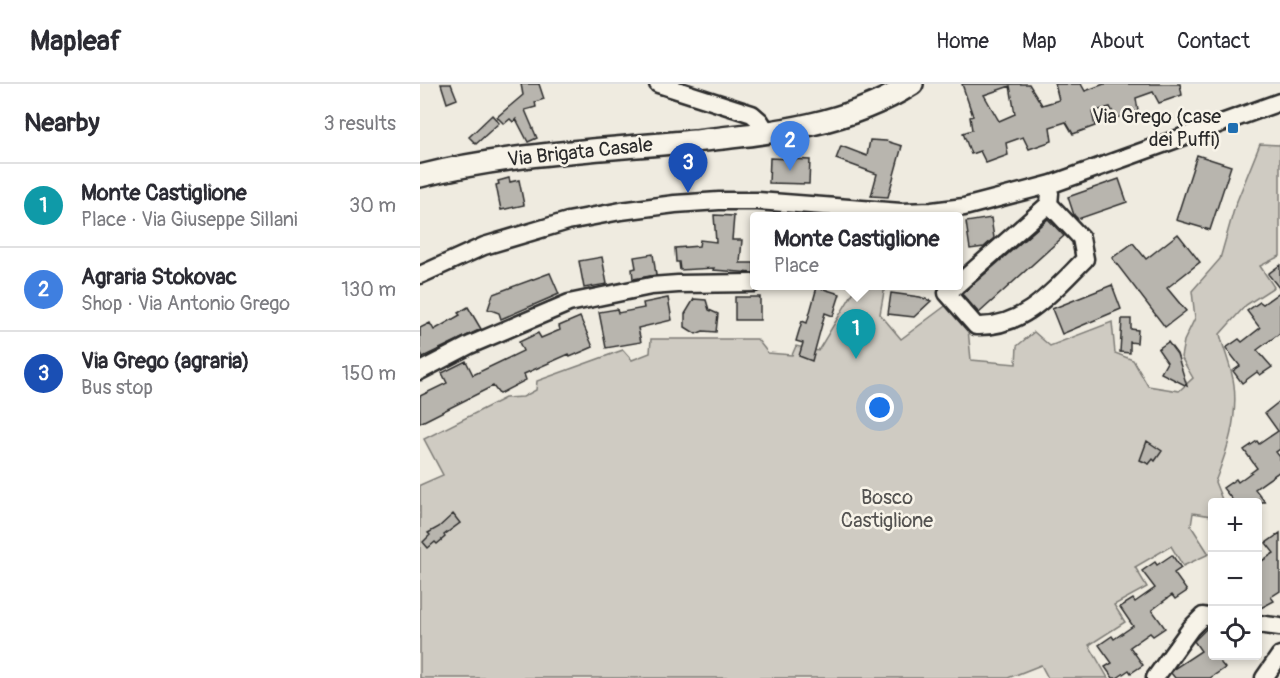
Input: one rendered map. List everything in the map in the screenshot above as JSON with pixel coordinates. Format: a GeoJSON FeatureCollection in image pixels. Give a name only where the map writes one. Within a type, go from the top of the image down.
{"type":"FeatureCollection","features":[{"type":"Feature","properties":{"kind":"main road","name":"Via Brigata Casale"},"geometry":{"type":"LineString","coordinates":[[420,176],[514,158],[805,127],[872,105],[912,84]]}},
{"type":"Feature","properties":{"kind":"street"},"geometry":{"type":"LineString","coordinates":[[658,84],[752,114],[767,132]]}},
{"type":"Feature","properties":{"kind":"street"},"geometry":{"type":"LineString","coordinates":[[420,275],[484,246],[568,222],[621,211],[675,204],[761,209],[901,212],[932,212],[964,207],[1052,183],[1280,102]]}},
{"type":"Feature","properties":{"kind":"street"},"geometry":{"type":"LineString","coordinates":[[963,280],[1049,204],[1052,183]]}},
{"type":"Feature","properties":{"kind":"street"},"geometry":{"type":"LineString","coordinates":[[955,290],[976,326],[990,326],[1013,320],[1034,309],[1085,260],[1081,238],[1049,204]]}},
{"type":"Feature","properties":{"kind":"street"},"geometry":{"type":"LineString","coordinates":[[420,371],[470,345],[569,303],[669,285],[750,283]]}},
{"type":"Feature","properties":{"kind":"street"},"geometry":{"type":"LineString","coordinates":[[1155,678],[1191,628],[1203,616],[1208,617]]}},
{"type":"Feature","properties":{"kind":"street"},"geometry":{"type":"LineString","coordinates":[[1262,625],[1280,627]]}},
{"type":"Feature","properties":{"kind":"street"},"geometry":{"type":"LineString","coordinates":[[1264,678],[1280,655]]}},
{"type":"Feature","properties":{"kind":"green space","name":"Bosco Castiglione"},"geometry":{"type":"Polygon","coordinates":[[[1260,144],[1280,145],[1280,256],[1260,266],[1274,287],[1246,305],[1220,334],[1234,385],[1233,422],[1224,459],[1215,482],[1221,498],[1208,498],[1208,515],[1193,513],[1191,526],[1208,554],[1183,566],[1171,546],[1135,567],[1147,587],[1114,605],[1125,622],[1089,645],[1108,678],[1048,678],[1041,665],[1008,678],[420,678],[420,485],[443,475],[424,439],[505,398],[523,397],[536,390],[537,381],[623,350],[632,360],[650,353],[651,339],[757,339],[768,353],[792,355],[796,346],[818,351],[855,290],[884,290],[880,314],[901,339],[948,304],[968,329],[971,360],[1016,364],[1017,346],[1034,332],[1050,346],[1112,322],[1115,353],[1133,360],[1148,386],[1179,391],[1193,378],[1181,357],[1184,341],[1195,318],[1192,291],[1220,259],[1235,206],[1260,144]]]}},
{"type":"Feature","properties":{"kind":"building"},"geometry":{"type":"Polygon","coordinates":[[[441,84],[451,84],[457,99],[447,103],[441,84]]]}},
{"type":"Feature","properties":{"kind":"building"},"geometry":{"type":"Polygon","coordinates":[[[521,84],[539,84],[544,99],[535,102],[536,107],[525,110],[537,138],[528,142],[516,119],[513,122],[510,119],[504,124],[497,117],[523,95],[521,84]]]}},
{"type":"Feature","properties":{"kind":"building"},"geometry":{"type":"Polygon","coordinates":[[[962,84],[1029,84],[1042,105],[1059,100],[1055,84],[1081,84],[1085,91],[1104,84],[1180,84],[1182,95],[1159,103],[1153,92],[1136,98],[1138,111],[1116,118],[1110,107],[1092,112],[1095,126],[1073,134],[1066,122],[1050,127],[1052,141],[1029,149],[1023,137],[1006,143],[1008,155],[986,163],[980,151],[971,154],[963,133],[972,130],[970,117],[973,116],[962,84]],[[1010,86],[984,95],[999,121],[1015,114],[1010,86]]]}},
{"type":"Feature","properties":{"kind":"building"},"geometry":{"type":"Polygon","coordinates":[[[492,115],[499,123],[476,144],[469,137],[492,115]]]}},
{"type":"Feature","properties":{"kind":"building"},"geometry":{"type":"Polygon","coordinates":[[[870,140],[886,141],[902,146],[888,197],[871,196],[877,174],[836,159],[841,146],[867,156],[870,140]]]}},
{"type":"Feature","properties":{"kind":"building"},"geometry":{"type":"Polygon","coordinates":[[[1197,155],[1231,166],[1210,230],[1176,220],[1197,155]]]}},
{"type":"Feature","properties":{"kind":"building"},"geometry":{"type":"Polygon","coordinates":[[[770,158],[810,160],[809,184],[769,183],[770,158]]]}},
{"type":"Feature","properties":{"kind":"building"},"geometry":{"type":"Polygon","coordinates":[[[509,178],[510,182],[519,180],[524,205],[501,210],[496,185],[499,184],[498,181],[509,178]]]}},
{"type":"Feature","properties":{"kind":"building"},"geometry":{"type":"Polygon","coordinates":[[[1119,179],[1127,202],[1078,219],[1074,215],[1068,197],[1119,179]]]}},
{"type":"Feature","properties":{"kind":"building"},"geometry":{"type":"Polygon","coordinates":[[[714,215],[734,216],[732,240],[742,240],[740,263],[750,263],[750,273],[713,270],[714,268],[680,270],[679,262],[676,262],[675,248],[699,246],[700,240],[716,242],[714,215]]]}},
{"type":"Feature","properties":{"kind":"building"},"geometry":{"type":"Polygon","coordinates":[[[991,218],[994,238],[984,247],[970,249],[966,222],[991,218]]]}},
{"type":"Feature","properties":{"kind":"building"},"geometry":{"type":"Polygon","coordinates":[[[1048,219],[1064,236],[979,313],[962,294],[1048,219]]]}},
{"type":"Feature","properties":{"kind":"building"},"geometry":{"type":"Polygon","coordinates":[[[1178,234],[1200,262],[1167,288],[1186,311],[1165,327],[1112,258],[1133,243],[1146,259],[1178,234]]]}},
{"type":"Feature","properties":{"kind":"building"},"geometry":{"type":"Polygon","coordinates":[[[653,254],[656,275],[633,279],[632,269],[636,268],[634,257],[653,254]]]}},
{"type":"Feature","properties":{"kind":"building"},"geometry":{"type":"Polygon","coordinates":[[[602,257],[607,284],[584,288],[579,261],[602,257]]]}},
{"type":"Feature","properties":{"kind":"building"},"geometry":{"type":"Polygon","coordinates":[[[1280,265],[1280,289],[1268,274],[1280,265]]]}},
{"type":"Feature","properties":{"kind":"building"},"geometry":{"type":"Polygon","coordinates":[[[550,273],[559,294],[501,319],[499,313],[488,309],[493,294],[550,273]]]}},
{"type":"Feature","properties":{"kind":"building"},"geometry":{"type":"Polygon","coordinates":[[[1112,285],[1121,309],[1062,334],[1052,309],[1112,285]]]}},
{"type":"Feature","properties":{"kind":"building"},"geometry":{"type":"Polygon","coordinates":[[[816,290],[840,294],[833,316],[825,313],[812,361],[799,356],[803,343],[796,341],[802,321],[807,323],[816,290]]]}},
{"type":"Feature","properties":{"kind":"building"},"geometry":{"type":"Polygon","coordinates":[[[1280,292],[1280,333],[1257,350],[1272,367],[1260,375],[1257,372],[1242,383],[1233,371],[1240,366],[1226,348],[1239,339],[1242,342],[1260,328],[1247,311],[1260,302],[1263,304],[1280,292]]]}},
{"type":"Feature","properties":{"kind":"building"},"geometry":{"type":"Polygon","coordinates":[[[891,293],[931,301],[914,317],[888,314],[891,293]]]}},
{"type":"Feature","properties":{"kind":"building"},"geometry":{"type":"Polygon","coordinates":[[[735,297],[760,297],[760,320],[735,320],[735,297]]]}},
{"type":"Feature","properties":{"kind":"building"},"geometry":{"type":"Polygon","coordinates":[[[668,298],[672,320],[638,328],[641,342],[606,348],[599,312],[617,309],[618,313],[644,308],[643,303],[668,298]]]}},
{"type":"Feature","properties":{"kind":"building"},"geometry":{"type":"Polygon","coordinates":[[[694,299],[706,300],[709,310],[718,314],[716,332],[703,331],[696,334],[685,327],[685,314],[694,299]]]}},
{"type":"Feature","properties":{"kind":"building"},"geometry":{"type":"Polygon","coordinates":[[[468,307],[481,329],[423,357],[420,351],[420,328],[430,323],[434,330],[460,315],[458,313],[468,307]]]}},
{"type":"Feature","properties":{"kind":"building"},"geometry":{"type":"Polygon","coordinates":[[[580,317],[593,347],[570,357],[569,354],[524,374],[526,380],[499,394],[493,386],[420,423],[420,396],[447,383],[442,373],[466,361],[473,375],[523,351],[519,342],[538,333],[541,338],[560,330],[559,326],[580,317]]]}},
{"type":"Feature","properties":{"kind":"building"},"geometry":{"type":"Polygon","coordinates":[[[1122,319],[1131,319],[1131,329],[1138,330],[1137,343],[1130,342],[1130,353],[1120,352],[1122,319]]]}},
{"type":"Feature","properties":{"kind":"building"},"geometry":{"type":"Polygon","coordinates":[[[1168,342],[1177,354],[1187,386],[1161,373],[1167,362],[1158,349],[1168,342]]]}},
{"type":"Feature","properties":{"kind":"building"},"geometry":{"type":"Polygon","coordinates":[[[1280,401],[1280,449],[1276,452],[1280,457],[1280,471],[1255,489],[1262,498],[1231,498],[1223,488],[1236,479],[1238,482],[1257,468],[1244,450],[1257,441],[1259,444],[1278,431],[1265,413],[1280,401]]]}},
{"type":"Feature","properties":{"kind":"building"},"geometry":{"type":"Polygon","coordinates":[[[1147,441],[1162,451],[1155,461],[1153,459],[1149,464],[1140,460],[1147,441]]]}},
{"type":"Feature","properties":{"kind":"building"},"geometry":{"type":"Polygon","coordinates":[[[453,514],[460,523],[444,535],[445,537],[437,544],[435,542],[428,548],[423,542],[430,535],[428,533],[439,527],[453,514]]]}},
{"type":"Feature","properties":{"kind":"building"},"geometry":{"type":"Polygon","coordinates":[[[1280,533],[1280,591],[1271,597],[1274,601],[1262,607],[1262,561],[1274,553],[1266,543],[1280,533]]]}},
{"type":"Feature","properties":{"kind":"building"},"geometry":{"type":"Polygon","coordinates":[[[1172,555],[1181,568],[1174,573],[1187,591],[1175,599],[1172,595],[1152,610],[1165,628],[1153,636],[1150,633],[1130,647],[1143,665],[1131,673],[1129,670],[1113,678],[1105,667],[1112,663],[1099,645],[1112,636],[1114,639],[1133,626],[1120,607],[1133,599],[1135,602],[1155,588],[1142,571],[1155,562],[1157,565],[1172,555]]]}},
{"type":"Feature","properties":{"kind":"building"},"geometry":{"type":"Polygon","coordinates":[[[1208,628],[1208,660],[1223,660],[1220,662],[1225,668],[1210,678],[1175,678],[1171,673],[1175,668],[1201,651],[1194,641],[1208,628]]]}},
{"type":"Feature","properties":{"kind":"place","name":"Via Grego (case dei Puffi)"},"geometry":{"type":"Point","coordinates":[1233,128]}},
{"type":"Feature","properties":{"kind":"place","name":"Agraria Stokovac"},"geometry":{"type":"Point","coordinates":[790,171]}},
{"type":"Feature","properties":{"kind":"place","name":"Via Grego (agraria)"},"geometry":{"type":"Point","coordinates":[688,193]}},
{"type":"Feature","properties":{"kind":"place","name":"Monte Castiglione"},"geometry":{"type":"Point","coordinates":[856,359]}}]}
